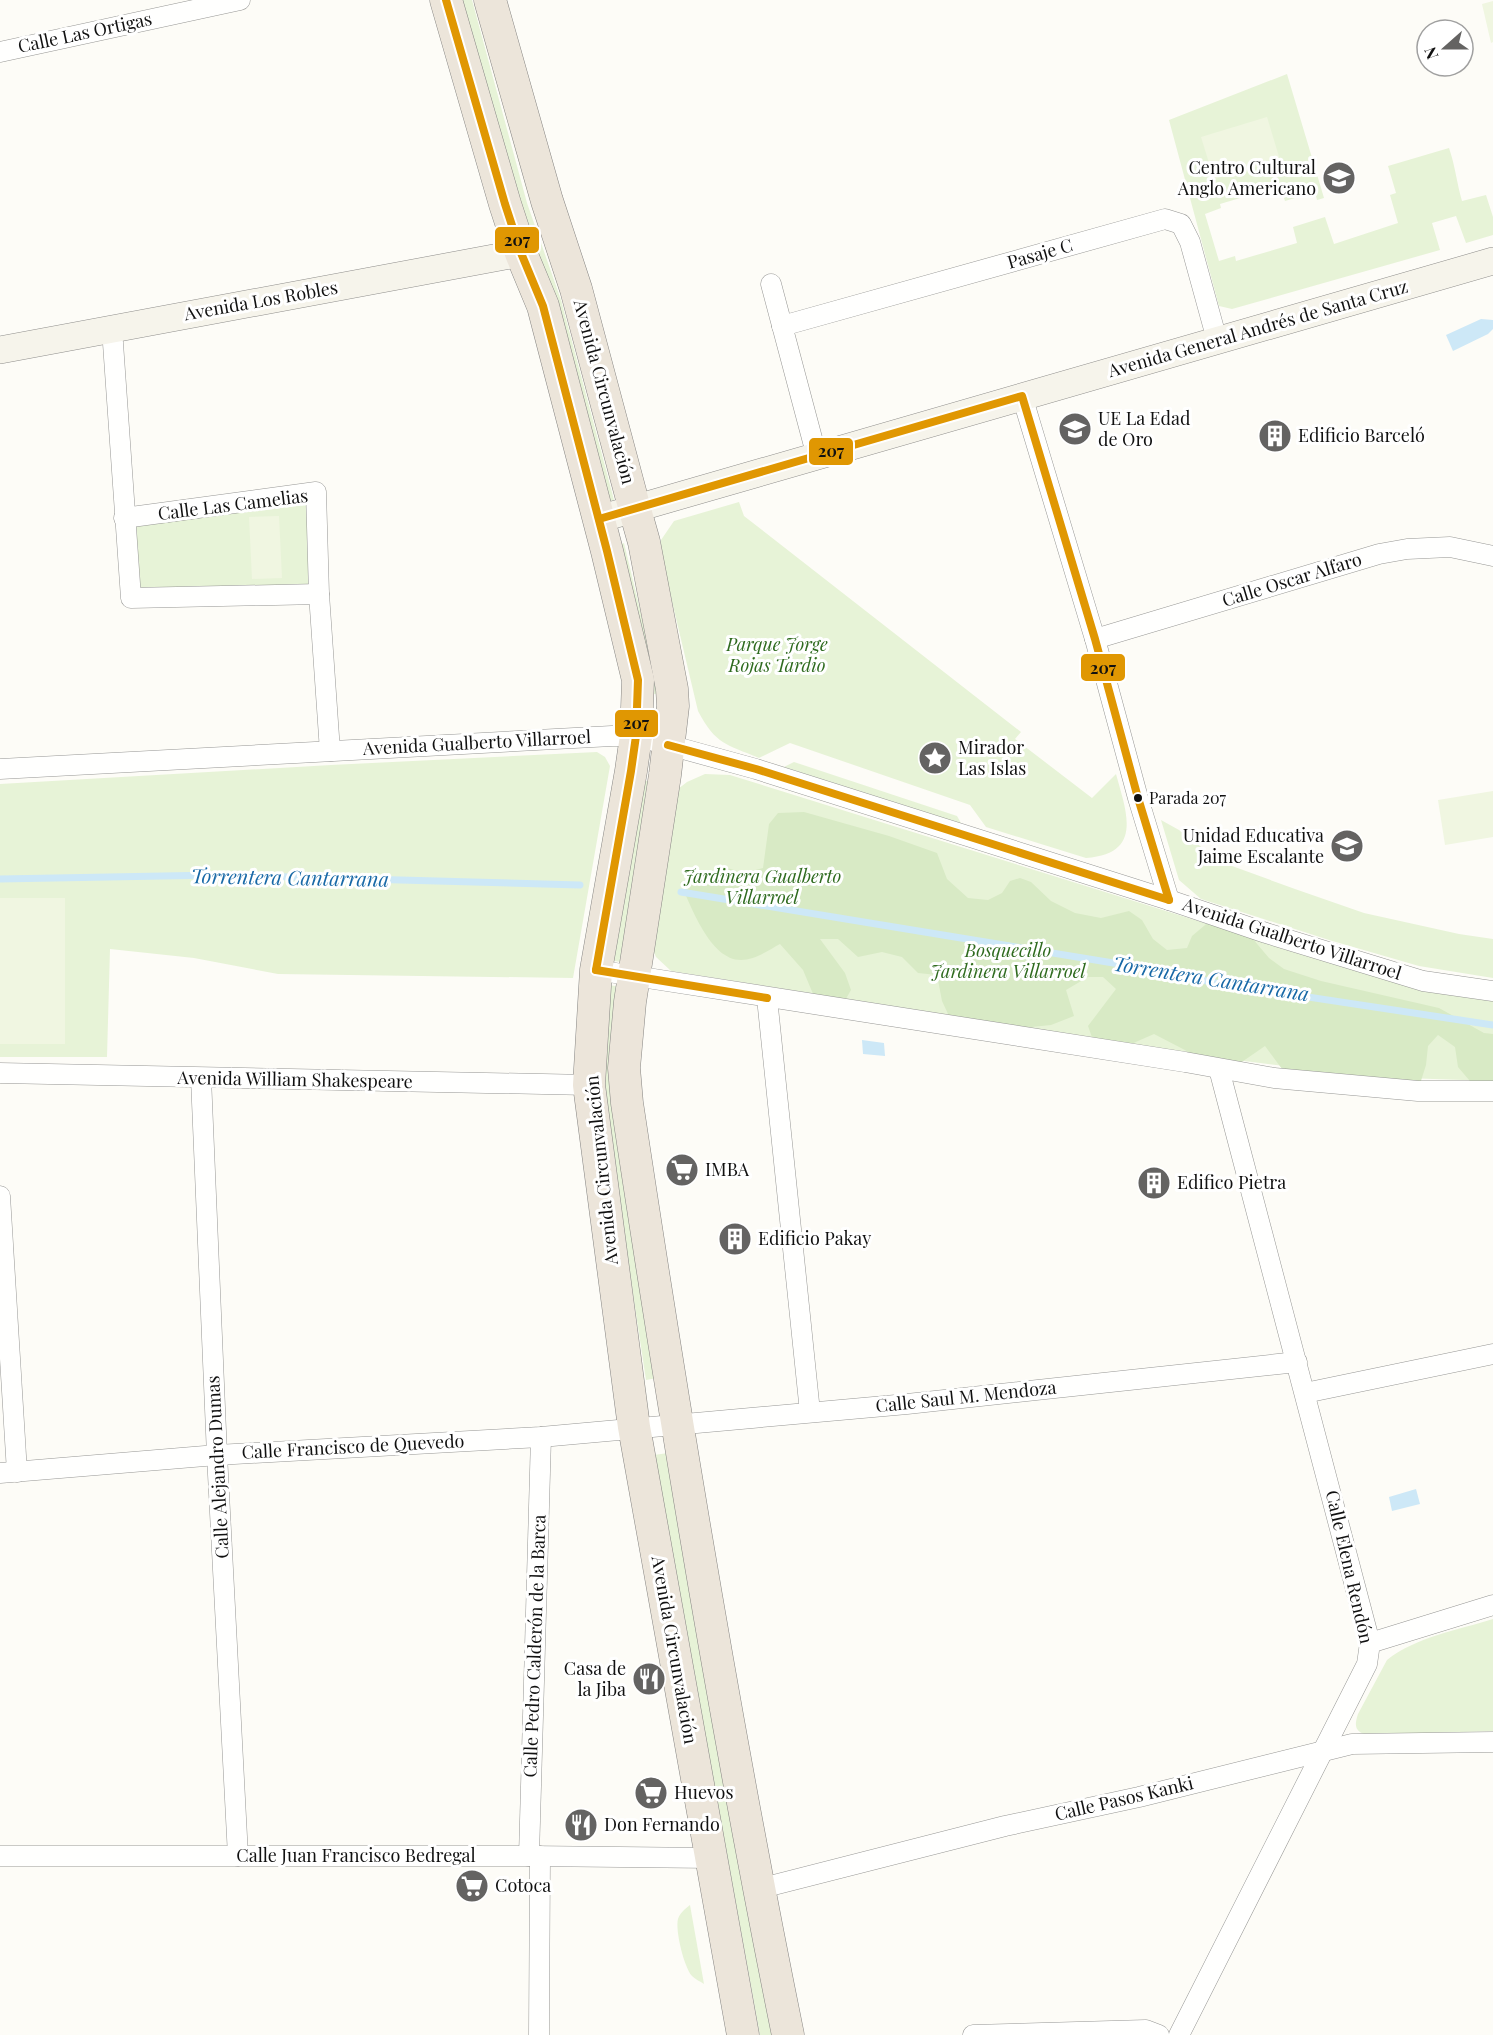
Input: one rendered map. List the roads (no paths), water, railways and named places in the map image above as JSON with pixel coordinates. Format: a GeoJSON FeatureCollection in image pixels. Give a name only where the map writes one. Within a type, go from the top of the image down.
{"type":"FeatureCollection","features":[{"type":"Feature","properties":{"kind":"highway","name":"Avenida Circunvalación"},"geometry":{"type":"LineString","coordinates":[[446,0],[505,204],[521,254],[543,306],[599,519],[638,680],[636,736],[596,970],[590,1085],[634,1427],[743,2035]]}},
{"type":"Feature","properties":{"kind":"highway","name":"Avenida Circunvalación"},"geometry":{"type":"LineString","coordinates":[[490,0],[547,201],[576,289],[644,542],[672,689],[673,706],[668,745],[630,1002],[624,1068],[627,1103],[676,1424],[758,1889],[788,2035]]}},
{"type":"Feature","properties":{"kind":"main road","name":"Avenida Los Robles"},"geometry":{"type":"LineString","coordinates":[[0,350],[521,254]]}},
{"type":"Feature","properties":{"kind":"main road","name":"Avenida General Andrés de Santa Cruz"},"geometry":{"type":"LineString","coordinates":[[599,519],[1493,261]]}},
{"type":"Feature","properties":{"kind":"street","name":"Calle Las Ortigas"},"geometry":{"type":"LineString","coordinates":[[0,52],[240,0]]}},
{"type":"Feature","properties":{"kind":"street","name":"Pasaje C"},"geometry":{"type":"LineString","coordinates":[[782,326],[1165,219],[1181,224],[1190,242],[1217,340]]}},
{"type":"Feature","properties":{"kind":"street"},"geometry":{"type":"LineString","coordinates":[[771,284],[817,457]]}},
{"type":"Feature","properties":{"kind":"street"},"geometry":{"type":"LineString","coordinates":[[112,329],[131,598],[319,594]]}},
{"type":"Feature","properties":{"kind":"street"},"geometry":{"type":"LineString","coordinates":[[1022,396],[1095,639],[1138,798],[1169,900]]}},
{"type":"Feature","properties":{"kind":"street","name":"Calle Las Camelias"},"geometry":{"type":"LineString","coordinates":[[124,518],[316,492],[319,594],[330,751]]}},
{"type":"Feature","properties":{"kind":"street","name":"Calle Oscar Alfaro"},"geometry":{"type":"LineString","coordinates":[[1095,639],[1379,554],[1407,549],[1450,547],[1493,556]]}},
{"type":"Feature","properties":{"kind":"street","name":"Avenida Gualberto Villarroel"},"geometry":{"type":"LineString","coordinates":[[0,769],[636,736],[756,769],[1266,933],[1423,981],[1493,991]]}},
{"type":"Feature","properties":{"kind":"street"},"geometry":{"type":"LineString","coordinates":[[596,970],[1274,1078],[1407,1090],[1493,1091]]}},
{"type":"Feature","properties":{"kind":"street"},"geometry":{"type":"LineString","coordinates":[[767,998],[810,1412]]}},
{"type":"Feature","properties":{"kind":"street","name":"Calle Elena Rendón"},"geometry":{"type":"LineString","coordinates":[[1179,2035],[1366,1664],[1370,1643],[1219,1069]]}},
{"type":"Feature","properties":{"kind":"street","name":"Avenida William Shakespeare"},"geometry":{"type":"LineString","coordinates":[[0,1073],[590,1085]]}},
{"type":"Feature","properties":{"kind":"street","name":"Calle Alejandro Dumas"},"geometry":{"type":"LineString","coordinates":[[201,1078],[216,1455],[238,1856]]}},
{"type":"Feature","properties":{"kind":"street"},"geometry":{"type":"LineString","coordinates":[[0,1196],[8,1473]]}},
{"type":"Feature","properties":{"kind":"street"},"geometry":{"type":"LineString","coordinates":[[1305,1394],[1493,1354]]}},
{"type":"Feature","properties":{"kind":"street","name":"Calle Saul M. Mendoza"},"geometry":{"type":"LineString","coordinates":[[634,1427],[907,1404],[1297,1362]]}},
{"type":"Feature","properties":{"kind":"street","name":"Calle Francisco de Quevedo"},"geometry":{"type":"LineString","coordinates":[[8,1473],[216,1455],[541,1437],[634,1427]]}},
{"type":"Feature","properties":{"kind":"street","name":"Calle Pedro Calderón de la Barca"},"geometry":{"type":"LineString","coordinates":[[539,2035],[535,1856],[541,1437]]}},
{"type":"Feature","properties":{"kind":"street"},"geometry":{"type":"LineString","coordinates":[[1370,1643],[1493,1605]]}},
{"type":"Feature","properties":{"kind":"street","name":"Calle Pasos Kanki"},"geometry":{"type":"LineString","coordinates":[[758,1889],[1005,1826],[1139,1797],[1352,1744],[1493,1742]]}},
{"type":"Feature","properties":{"kind":"street","name":"Calle Juan Francisco Bedregal"},"geometry":{"type":"LineString","coordinates":[[0,1856],[711,1858]]}},
{"type":"Feature","properties":{"kind":"street"},"geometry":{"type":"LineString","coordinates":[[973,2035],[1146,2030],[1159,2035]]}},
{"type":"Feature","properties":{"kind":"water"},"geometry":{"type":"Polygon","coordinates":[[[1481,319],[1493,320],[1493,329],[1488,334],[1453,351],[1446,335],[1481,319]]]}},
{"type":"Feature","properties":{"kind":"water"},"geometry":{"type":"Polygon","coordinates":[[[862,1040],[884,1043],[885,1056],[863,1054],[862,1040]]]}},
{"type":"Feature","properties":{"kind":"water"},"geometry":{"type":"Polygon","coordinates":[[[1416,1489],[1420,1504],[1392,1511],[1389,1497],[1416,1489]]]}},
{"type":"Feature","properties":{"kind":"waterway","name":"Torrentera Cantarrana"},"geometry":{"type":"LineString","coordinates":[[0,879],[217,875],[580,885]]}},
{"type":"Feature","properties":{"kind":"waterway","name":"Torrentera Cantarrana"},"geometry":{"type":"LineString","coordinates":[[681,892],[1156,970],[1216,983],[1493,1025]]}},
{"type":"Feature","properties":{"kind":"place","name":"Centro Cultural Anglo Americano"},"geometry":{"type":"Point","coordinates":[1339,178]}},
{"type":"Feature","properties":{"kind":"place","name":"UE La Edad de Oro"},"geometry":{"type":"Point","coordinates":[1075,429]}},
{"type":"Feature","properties":{"kind":"place","name":"Edificio Barceló"},"geometry":{"type":"Point","coordinates":[1275,436]}},
{"type":"Feature","properties":{"kind":"place","name":"Mirador Las Islas"},"geometry":{"type":"Point","coordinates":[935,758]}},
{"type":"Feature","properties":{"kind":"place","name":"Parada 207"},"geometry":{"type":"Point","coordinates":[1138,798]}},
{"type":"Feature","properties":{"kind":"place","name":"Unidad Educativa Jaime Escalante"},"geometry":{"type":"Point","coordinates":[1347,846]}},
{"type":"Feature","properties":{"kind":"place","name":"IMBA"},"geometry":{"type":"Point","coordinates":[682,1170]}},
{"type":"Feature","properties":{"kind":"place","name":"Edifico Pietra"},"geometry":{"type":"Point","coordinates":[1154,1183]}},
{"type":"Feature","properties":{"kind":"place","name":"Edificio Pakay"},"geometry":{"type":"Point","coordinates":[735,1239]}},
{"type":"Feature","properties":{"kind":"place","name":"Casa de la Jiba"},"geometry":{"type":"Point","coordinates":[649,1679]}},
{"type":"Feature","properties":{"kind":"place","name":"Huevos"},"geometry":{"type":"Point","coordinates":[651,1793]}},
{"type":"Feature","properties":{"kind":"place","name":"Don Fernando"},"geometry":{"type":"Point","coordinates":[581,1825]}},
{"type":"Feature","properties":{"kind":"place","name":"Cotoca"},"geometry":{"type":"Point","coordinates":[472,1886]}},
{"type":"Feature","properties":{"kind":"park label","name":"Parque Jorge Rojas Tardio"},"geometry":{"type":"Point","coordinates":[777,655]}},
{"type":"Feature","properties":{"kind":"park label","name":"Jardinera Gualberto Villarroel"},"geometry":{"type":"Point","coordinates":[762,887]}},
{"type":"Feature","properties":{"kind":"park label","name":"Bosquecillo Jardinera Villarroel"},"geometry":{"type":"Point","coordinates":[1008,961]}}]}
